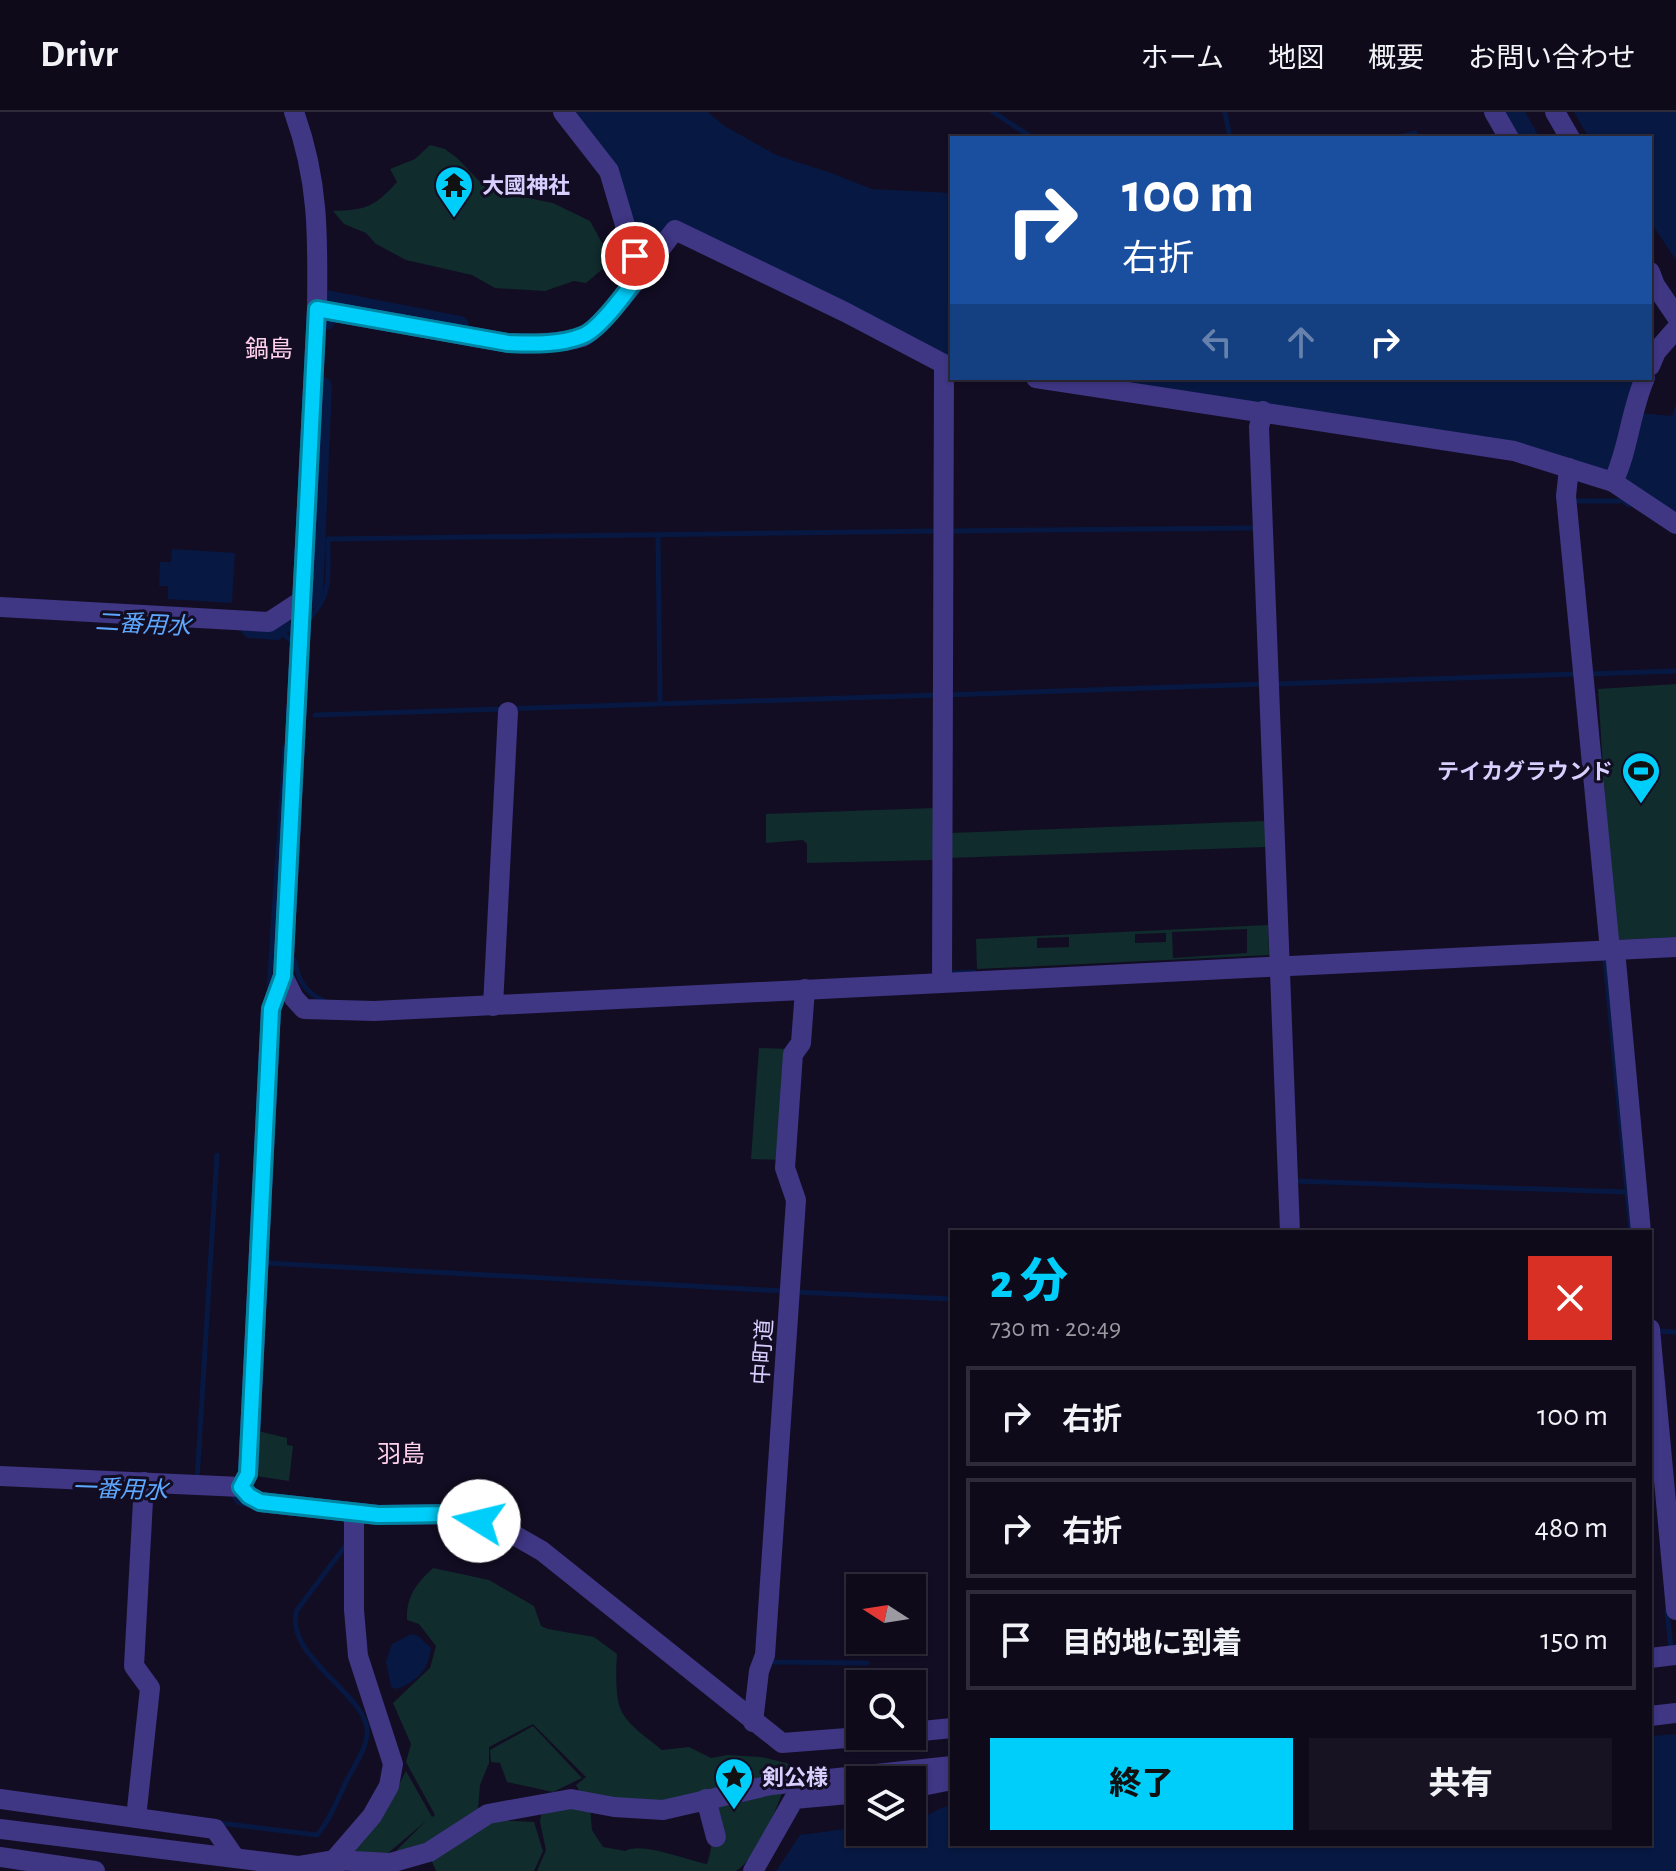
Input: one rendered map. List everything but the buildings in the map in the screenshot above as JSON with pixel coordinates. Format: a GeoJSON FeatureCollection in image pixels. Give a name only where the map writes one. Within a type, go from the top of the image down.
{"type":"FeatureCollection","features":[{"type":"Feature","properties":{"kind":"street"},"geometry":{"type":"LineString","coordinates":[[241,1487],[248,1474],[271,1009],[283,976],[301,601],[325,310],[316,194],[305,142],[294,112]]}},
{"type":"Feature","properties":{"kind":"street"},"geometry":{"type":"LineString","coordinates":[[563,112],[609,171],[642,260]]}},
{"type":"Feature","properties":{"kind":"street"},"geometry":{"type":"LineString","coordinates":[[1494,112],[1508,136]]}},
{"type":"Feature","properties":{"kind":"street"},"geometry":{"type":"LineString","coordinates":[[1555,112],[1569,136]]}},
{"type":"Feature","properties":{"kind":"street"},"geometry":{"type":"LineString","coordinates":[[325,310],[508,343],[530,344],[585,336],[619,301],[642,260],[675,230],[948,365],[942,532],[942,976]]}},
{"type":"Feature","properties":{"kind":"street"},"geometry":{"type":"LineString","coordinates":[[1652,271],[1659,269],[1676,294]]}},
{"type":"Feature","properties":{"kind":"street"},"geometry":{"type":"LineString","coordinates":[[1652,277],[1676,316]]}},
{"type":"Feature","properties":{"kind":"street"},"geometry":{"type":"LineString","coordinates":[[1652,361],[1676,329]]}},
{"type":"Feature","properties":{"kind":"street"},"geometry":{"type":"LineString","coordinates":[[1050,380],[1514,451],[1613,482],[1676,524]]}},
{"type":"Feature","properties":{"kind":"street"},"geometry":{"type":"LineString","coordinates":[[1613,482],[1644,380]]}},
{"type":"Feature","properties":{"kind":"street"},"geometry":{"type":"LineString","coordinates":[[1263,411],[1259,427],[1290,1230]]}},
{"type":"Feature","properties":{"kind":"street"},"geometry":{"type":"LineString","coordinates":[[1569,468],[1566,496],[1641,1230]]}},
{"type":"Feature","properties":{"kind":"street"},"geometry":{"type":"LineString","coordinates":[[0,607],[269,622],[301,601]]}},
{"type":"Feature","properties":{"kind":"street"},"geometry":{"type":"LineString","coordinates":[[493,1006],[508,712]]}},
{"type":"Feature","properties":{"kind":"street"},"geometry":{"type":"LineString","coordinates":[[283,976],[294,998],[304,1009],[331,1011],[493,1006],[805,989],[942,976],[1676,947]]}},
{"type":"Feature","properties":{"kind":"street","name":"中町道"},"geometry":{"type":"LineString","coordinates":[[753,1722],[759,1671],[765,1655],[796,1200],[785,1168],[793,1054],[801,1043],[805,989]]}},
{"type":"Feature","properties":{"kind":"street"},"geometry":{"type":"LineString","coordinates":[[1652,1348],[1676,1610]]}},
{"type":"Feature","properties":{"kind":"street"},"geometry":{"type":"LineString","coordinates":[[0,1476],[144,1487],[241,1487],[260,1502],[354,1516],[455,1514],[502,1528],[542,1551],[753,1722],[788,1745],[846,1739]]}},
{"type":"Feature","properties":{"kind":"street"},"geometry":{"type":"LineString","coordinates":[[137,1813],[150,1688],[134,1666],[144,1487]]}},
{"type":"Feature","properties":{"kind":"street"},"geometry":{"type":"LineString","coordinates":[[335,1865],[372,1816],[389,1786],[393,1764],[358,1656],[354,1610],[354,1516]]}},
{"type":"Feature","properties":{"kind":"street"},"geometry":{"type":"LineString","coordinates":[[1652,1658],[1676,1655]]}},
{"type":"Feature","properties":{"kind":"street"},"geometry":{"type":"LineString","coordinates":[[1652,1703],[1676,1701]]}},
{"type":"Feature","properties":{"kind":"street"},"geometry":{"type":"LineString","coordinates":[[1652,1716],[1676,1713]]}},
{"type":"Feature","properties":{"kind":"street"},"geometry":{"type":"LineString","coordinates":[[926,1731],[950,1728]]}},
{"type":"Feature","properties":{"kind":"street"},"geometry":{"type":"LineString","coordinates":[[0,1829],[298,1866],[390,1863],[429,1852],[488,1814],[571,1799],[614,1807],[663,1810],[779,1783],[950,1766]]}},
{"type":"Feature","properties":{"kind":"street"},"geometry":{"type":"LineString","coordinates":[[926,1785],[950,1780]]}},
{"type":"Feature","properties":{"kind":"street"},"geometry":{"type":"LineString","coordinates":[[753,1871],[794,1799],[846,1794]]}},
{"type":"Feature","properties":{"kind":"street"},"geometry":{"type":"LineString","coordinates":[[0,1799],[137,1813],[215,1829],[235,1858]]}},
{"type":"Feature","properties":{"kind":"street"},"geometry":{"type":"LineString","coordinates":[[706,1799],[716,1837]]}},
{"type":"Feature","properties":{"kind":"street"},"geometry":{"type":"LineString","coordinates":[[0,1857],[95,1871]]}},
{"type":"Feature","properties":{"kind":"green space"},"geometry":{"type":"Polygon","coordinates":[[[430,145],[445,149],[457,158],[488,190],[553,203],[590,221],[612,261],[586,283],[574,281],[545,291],[495,288],[472,275],[406,260],[376,244],[366,233],[344,224],[333,211],[354,210],[376,202],[397,182],[390,169],[415,159],[430,145]]]}},
{"type":"Feature","properties":{"kind":"green space","name":"テイカグラウンド"},"geometry":{"type":"Polygon","coordinates":[[[1676,684],[1676,937],[1614,940],[1598,689],[1676,684]]]}},
{"type":"Feature","properties":{"kind":"green space"},"geometry":{"type":"Polygon","coordinates":[[[934,808],[933,860],[807,863],[807,844],[803,840],[766,843],[766,814],[934,808]]]}},
{"type":"Feature","properties":{"kind":"green space"},"geometry":{"type":"Polygon","coordinates":[[[1265,821],[1266,847],[949,858],[950,833],[1265,821]]]}},
{"type":"Feature","properties":{"kind":"green space"},"geometry":{"type":"Polygon","coordinates":[[[1268,925],[1269,955],[977,969],[976,939],[1268,925]],[[1247,929],[1172,932],[1173,958],[1247,953],[1247,929]],[[1166,933],[1135,934],[1135,943],[1166,942],[1166,933]],[[1069,937],[1037,938],[1037,948],[1069,947],[1069,937]]]}},
{"type":"Feature","properties":{"kind":"green space"},"geometry":{"type":"Polygon","coordinates":[[[759,1048],[790,1049],[781,1160],[751,1159],[759,1048]]]}},
{"type":"Feature","properties":{"kind":"green space"},"geometry":{"type":"Polygon","coordinates":[[[258,1431],[287,1438],[287,1445],[293,1446],[289,1481],[256,1476],[258,1431]]]}},
{"type":"Feature","properties":{"kind":"green space"},"geometry":{"type":"Polygon","coordinates":[[[433,1568],[489,1580],[534,1606],[541,1626],[594,1637],[617,1654],[617,1690],[621,1710],[634,1727],[662,1750],[689,1747],[711,1758],[727,1755],[761,1757],[787,1763],[797,1770],[770,1780],[680,1801],[583,1798],[576,1785],[586,1777],[533,1724],[489,1747],[489,1763],[480,1785],[478,1809],[446,1835],[397,1855],[397,1850],[426,1821],[387,1854],[355,1855],[352,1850],[387,1808],[406,1771],[432,1817],[435,1815],[406,1762],[411,1744],[393,1703],[430,1668],[436,1646],[419,1624],[407,1620],[407,1611],[414,1591],[433,1568]]]}},
{"type":"Feature","properties":{"kind":"green space"},"geometry":{"type":"Polygon","coordinates":[[[533,1726],[582,1778],[553,1792],[507,1782],[500,1763],[491,1762],[490,1750],[533,1726]]]}},
{"type":"Feature","properties":{"kind":"green space"},"geometry":{"type":"Polygon","coordinates":[[[784,1788],[752,1856],[736,1871],[537,1871],[546,1850],[540,1822],[542,1809],[590,1808],[592,1830],[603,1847],[625,1851],[641,1848],[707,1864],[711,1833],[694,1807],[784,1788]]]}},
{"type":"Feature","properties":{"kind":"green space"},"geometry":{"type":"Polygon","coordinates":[[[492,1820],[534,1822],[543,1851],[534,1871],[436,1871],[430,1857],[492,1820]]]}},
{"type":"Feature","properties":{"kind":"water"},"geometry":{"type":"Polygon","coordinates":[[[573,112],[708,112],[723,125],[776,155],[872,189],[950,193],[950,356],[673,223],[649,251],[638,247],[573,112]]]}},
{"type":"Feature","properties":{"kind":"water"},"geometry":{"type":"Polygon","coordinates":[[[1505,112],[1525,112],[1539,136],[1519,136],[1505,112]]]}},
{"type":"Feature","properties":{"kind":"water"},"geometry":{"type":"Polygon","coordinates":[[[1574,112],[1676,112],[1676,260],[1652,224],[1652,136],[1588,136],[1574,112]]]}},
{"type":"Feature","properties":{"kind":"water"},"geometry":{"type":"Polygon","coordinates":[[[1100,380],[1636,380],[1629,412],[1672,416],[1676,404],[1676,516],[1608,473],[1100,380]]]}},
{"type":"Feature","properties":{"kind":"water"},"geometry":{"type":"Polygon","coordinates":[[[172,549],[235,553],[232,603],[168,599],[168,586],[159,586],[160,562],[171,562],[172,549]]]}},
{"type":"Feature","properties":{"kind":"water"},"geometry":{"type":"Polygon","coordinates":[[[411,1634],[431,1648],[429,1656],[420,1674],[397,1689],[391,1687],[386,1661],[392,1644],[411,1634]]]}},
{"type":"Feature","properties":{"kind":"water"},"geometry":{"type":"Polygon","coordinates":[[[1676,1734],[1676,1871],[776,1871],[800,1835],[846,1829],[846,1846],[926,1846],[926,1816],[950,1806],[950,1846],[1652,1846],[1652,1736],[1676,1734]]]}},
{"type":"Feature","properties":{"kind":"waterway"},"geometry":{"type":"LineString","coordinates":[[993,112],[1030,136]]}},
{"type":"Feature","properties":{"kind":"waterway"},"geometry":{"type":"LineString","coordinates":[[1225,112],[1230,136]]}},
{"type":"Feature","properties":{"kind":"waterway"},"geometry":{"type":"LineString","coordinates":[[1404,136],[1415,133],[1416,136]]}},
{"type":"Feature","properties":{"kind":"waterway","name":"二番用水"},"geometry":{"type":"LineString","coordinates":[[326,321],[326,299],[460,325]]}},
{"type":"Feature","properties":{"kind":"waterway","name":"二番用水"},"geometry":{"type":"LineString","coordinates":[[309,601],[314,596],[323,386]]}},
{"type":"Feature","properties":{"kind":"waterway"},"geometry":{"type":"LineString","coordinates":[[1572,501],[1623,501],[1629,505]]}},
{"type":"Feature","properties":{"kind":"waterway"},"geometry":{"type":"LineString","coordinates":[[950,531],[1256,528]]}},
{"type":"Feature","properties":{"kind":"waterway"},"geometry":{"type":"LineString","coordinates":[[309,619],[326,591],[328,539],[940,531]]}},
{"type":"Feature","properties":{"kind":"waterway"},"geometry":{"type":"LineString","coordinates":[[658,535],[660,704]]}},
{"type":"Feature","properties":{"kind":"waterway","name":"二番用水"},"geometry":{"type":"LineString","coordinates":[[250,629],[276,631],[283,625]]}},
{"type":"Feature","properties":{"kind":"waterway"},"geometry":{"type":"LineString","coordinates":[[279,629],[292,642]]}},
{"type":"Feature","properties":{"kind":"waterway"},"geometry":{"type":"LineString","coordinates":[[1587,674],[1676,671]]}},
{"type":"Feature","properties":{"kind":"waterway"},"geometry":{"type":"LineString","coordinates":[[1275,684],[1577,674]]}},
{"type":"Feature","properties":{"kind":"waterway"},"geometry":{"type":"LineString","coordinates":[[947,695],[1265,684]]}},
{"type":"Feature","properties":{"kind":"waterway"},"geometry":{"type":"LineString","coordinates":[[315,715],[937,695]]}},
{"type":"Feature","properties":{"kind":"waterway"},"geometry":{"type":"LineString","coordinates":[[269,989],[285,748]]}},
{"type":"Feature","properties":{"kind":"waterway"},"geometry":{"type":"LineString","coordinates":[[294,959],[303,984],[324,1001]]}},
{"type":"Feature","properties":{"kind":"waterway"},"geometry":{"type":"LineString","coordinates":[[1605,960],[1631,1230]]}},
{"type":"Feature","properties":{"kind":"waterway"},"geometry":{"type":"LineString","coordinates":[[948,973],[974,972]]}},
{"type":"Feature","properties":{"kind":"waterway"},"geometry":{"type":"LineString","coordinates":[[197,1480],[217,1155]]}},
{"type":"Feature","properties":{"kind":"waterway"},"geometry":{"type":"LineString","coordinates":[[1295,1181],[1627,1192]]}},
{"type":"Feature","properties":{"kind":"waterway"},"geometry":{"type":"LineString","coordinates":[[266,1266],[266,1263],[784,1291]]}},
{"type":"Feature","properties":{"kind":"waterway"},"geometry":{"type":"LineString","coordinates":[[794,1292],[950,1299]]}},
{"type":"Feature","properties":{"kind":"waterway"},"geometry":{"type":"LineString","coordinates":[[1655,1331],[1676,1332]]}},
{"type":"Feature","properties":{"kind":"waterway"},"geometry":{"type":"LineString","coordinates":[[233,1495],[238,1502],[248,1505]]}},
{"type":"Feature","properties":{"kind":"waterway"},"geometry":{"type":"LineString","coordinates":[[219,1823],[317,1835],[362,1753],[367,1735],[365,1721],[356,1706],[302,1644],[296,1627],[297,1610],[346,1541]]}},
{"type":"Feature","properties":{"kind":"waterway"},"geometry":{"type":"LineString","coordinates":[[1667,1612],[1671,1647]]}},
{"type":"Feature","properties":{"kind":"waterway"},"geometry":{"type":"LineString","coordinates":[[769,1662],[867,1663]]}},
{"type":"Feature","properties":{"kind":"place","name":"大國神社"},"geometry":{"type":"Point","coordinates":[454,219]}},
{"type":"Feature","properties":{"kind":"place","name":"テイカグラウンド"},"geometry":{"type":"Point","coordinates":[1641,805]}},
{"type":"Feature","properties":{"kind":"place","name":"剣公様"},"geometry":{"type":"Point","coordinates":[734,1811]}},
{"type":"Feature","properties":{"kind":"district","name":"鍋島"},"geometry":{"type":"Point","coordinates":[269,349]}},
{"type":"Feature","properties":{"kind":"district","name":"羽島"},"geometry":{"type":"Point","coordinates":[401,1454]}},
{"type":"Feature","properties":{"kind":"route"},"geometry":{"type":"LineString","coordinates":[[479,1521],[455,1514],[378,1515],[260,1502],[241,1487],[248,1474],[271,1009],[283,976],[317,309],[508,343],[559,341],[585,336],[619,301],[648,262],[635,256]]}},
{"type":"Feature","properties":{"kind":"water label","name":"一番用水"},"geometry":{"type":"Point","coordinates":[120,1489]}}]}
